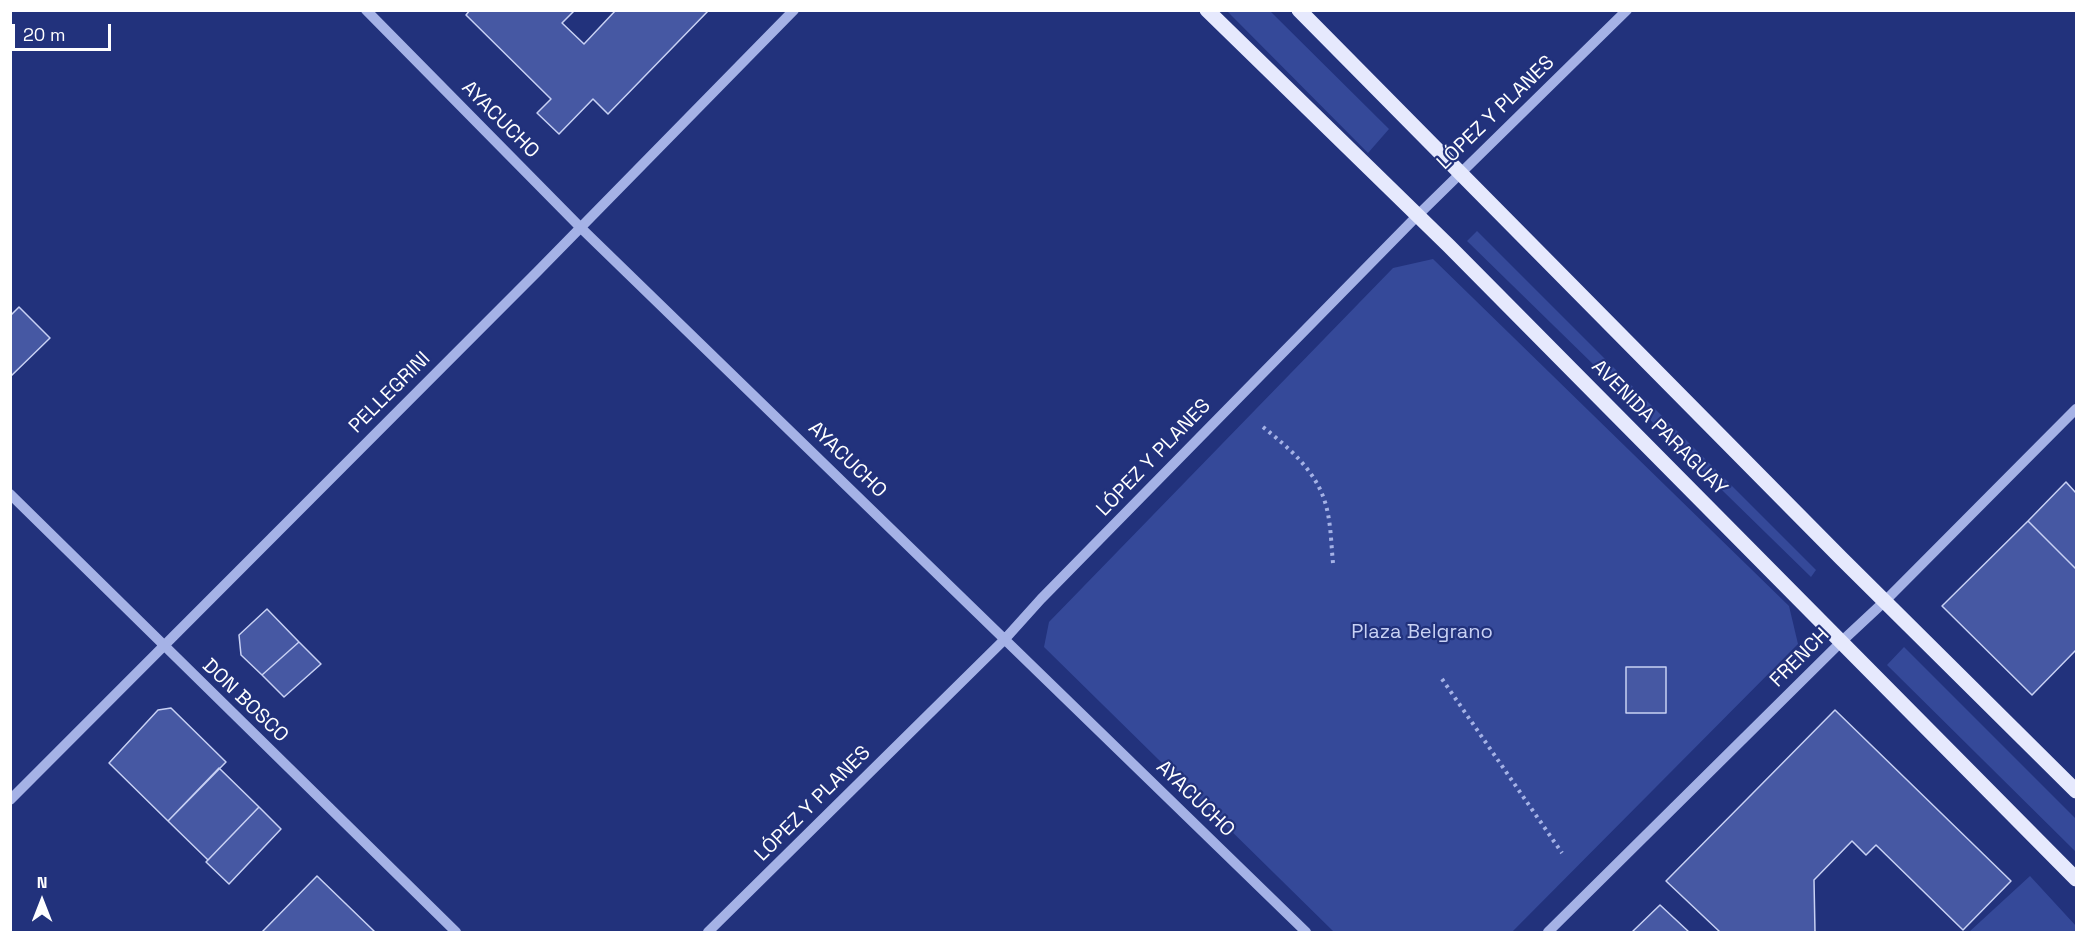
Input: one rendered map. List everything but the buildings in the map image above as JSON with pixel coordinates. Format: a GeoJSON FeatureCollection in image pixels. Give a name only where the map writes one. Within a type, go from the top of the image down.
{"type":"FeatureCollection","features":[{"type":"Feature","properties":{"kind":"main road","name":"AVENIDA PARAGUAY"},"geometry":{"type":"LineString","coordinates":[[1207,10],[1418,215],[2076,879]]}},
{"type":"Feature","properties":{"kind":"main road","name":"AVENIDA PARAGUAY"},"geometry":{"type":"LineString","coordinates":[[1299,10],[1885,602],[2076,791]]}},
{"type":"Feature","properties":{"kind":"street","name":"AYACUCHO"},"geometry":{"type":"LineString","coordinates":[[366,10],[581,228],[1306,933]]}},
{"type":"Feature","properties":{"kind":"street","name":"PELLEGRINI"},"geometry":{"type":"LineString","coordinates":[[10,800],[581,228],[794,10]]}},
{"type":"Feature","properties":{"kind":"street","name":"LÓPEZ Y PLANES"},"geometry":{"type":"LineString","coordinates":[[708,933],[1005,639],[1049,590],[1418,215],[1627,10]]}},
{"type":"Feature","properties":{"kind":"street","name":"FRENCH"},"geometry":{"type":"LineString","coordinates":[[1548,933],[1841,642],[1885,602],[2076,409]]}},
{"type":"Feature","properties":{"kind":"street","name":"DON BOSCO"},"geometry":{"type":"LineString","coordinates":[[10,494],[456,933]]}},
{"type":"Feature","properties":{"kind":"path"},"geometry":{"type":"LineString","coordinates":[[1263,427],[1288,447],[1308,469],[1319,487],[1326,504],[1333,563]]}},
{"type":"Feature","properties":{"kind":"path"},"geometry":{"type":"LineString","coordinates":[[1442,679],[1562,854]]}},
{"type":"Feature","properties":{"kind":"green space"},"geometry":{"type":"Polygon","coordinates":[[[1227,11],[1270,11],[1389,129],[1368,153],[1227,11]]]}},
{"type":"Feature","properties":{"kind":"green space"},"geometry":{"type":"Polygon","coordinates":[[[1477,231],[1816,570],[1811,577],[1467,241],[1477,231]]]}},
{"type":"Feature","properties":{"kind":"green space","name":"Plaza Belgrano"},"geometry":{"type":"Polygon","coordinates":[[[1433,259],[1789,606],[1798,644],[1512,932],[1334,932],[1044,647],[1049,622],[1393,268],[1433,259]]]}},
{"type":"Feature","properties":{"kind":"green space"},"geometry":{"type":"Polygon","coordinates":[[[1904,647],[2076,819],[2076,852],[1887,665],[1904,647]]]}},
{"type":"Feature","properties":{"kind":"green space"},"geometry":{"type":"Polygon","coordinates":[[[2030,876],[2076,926],[2076,932],[1969,932],[2030,876]]]}}]}
